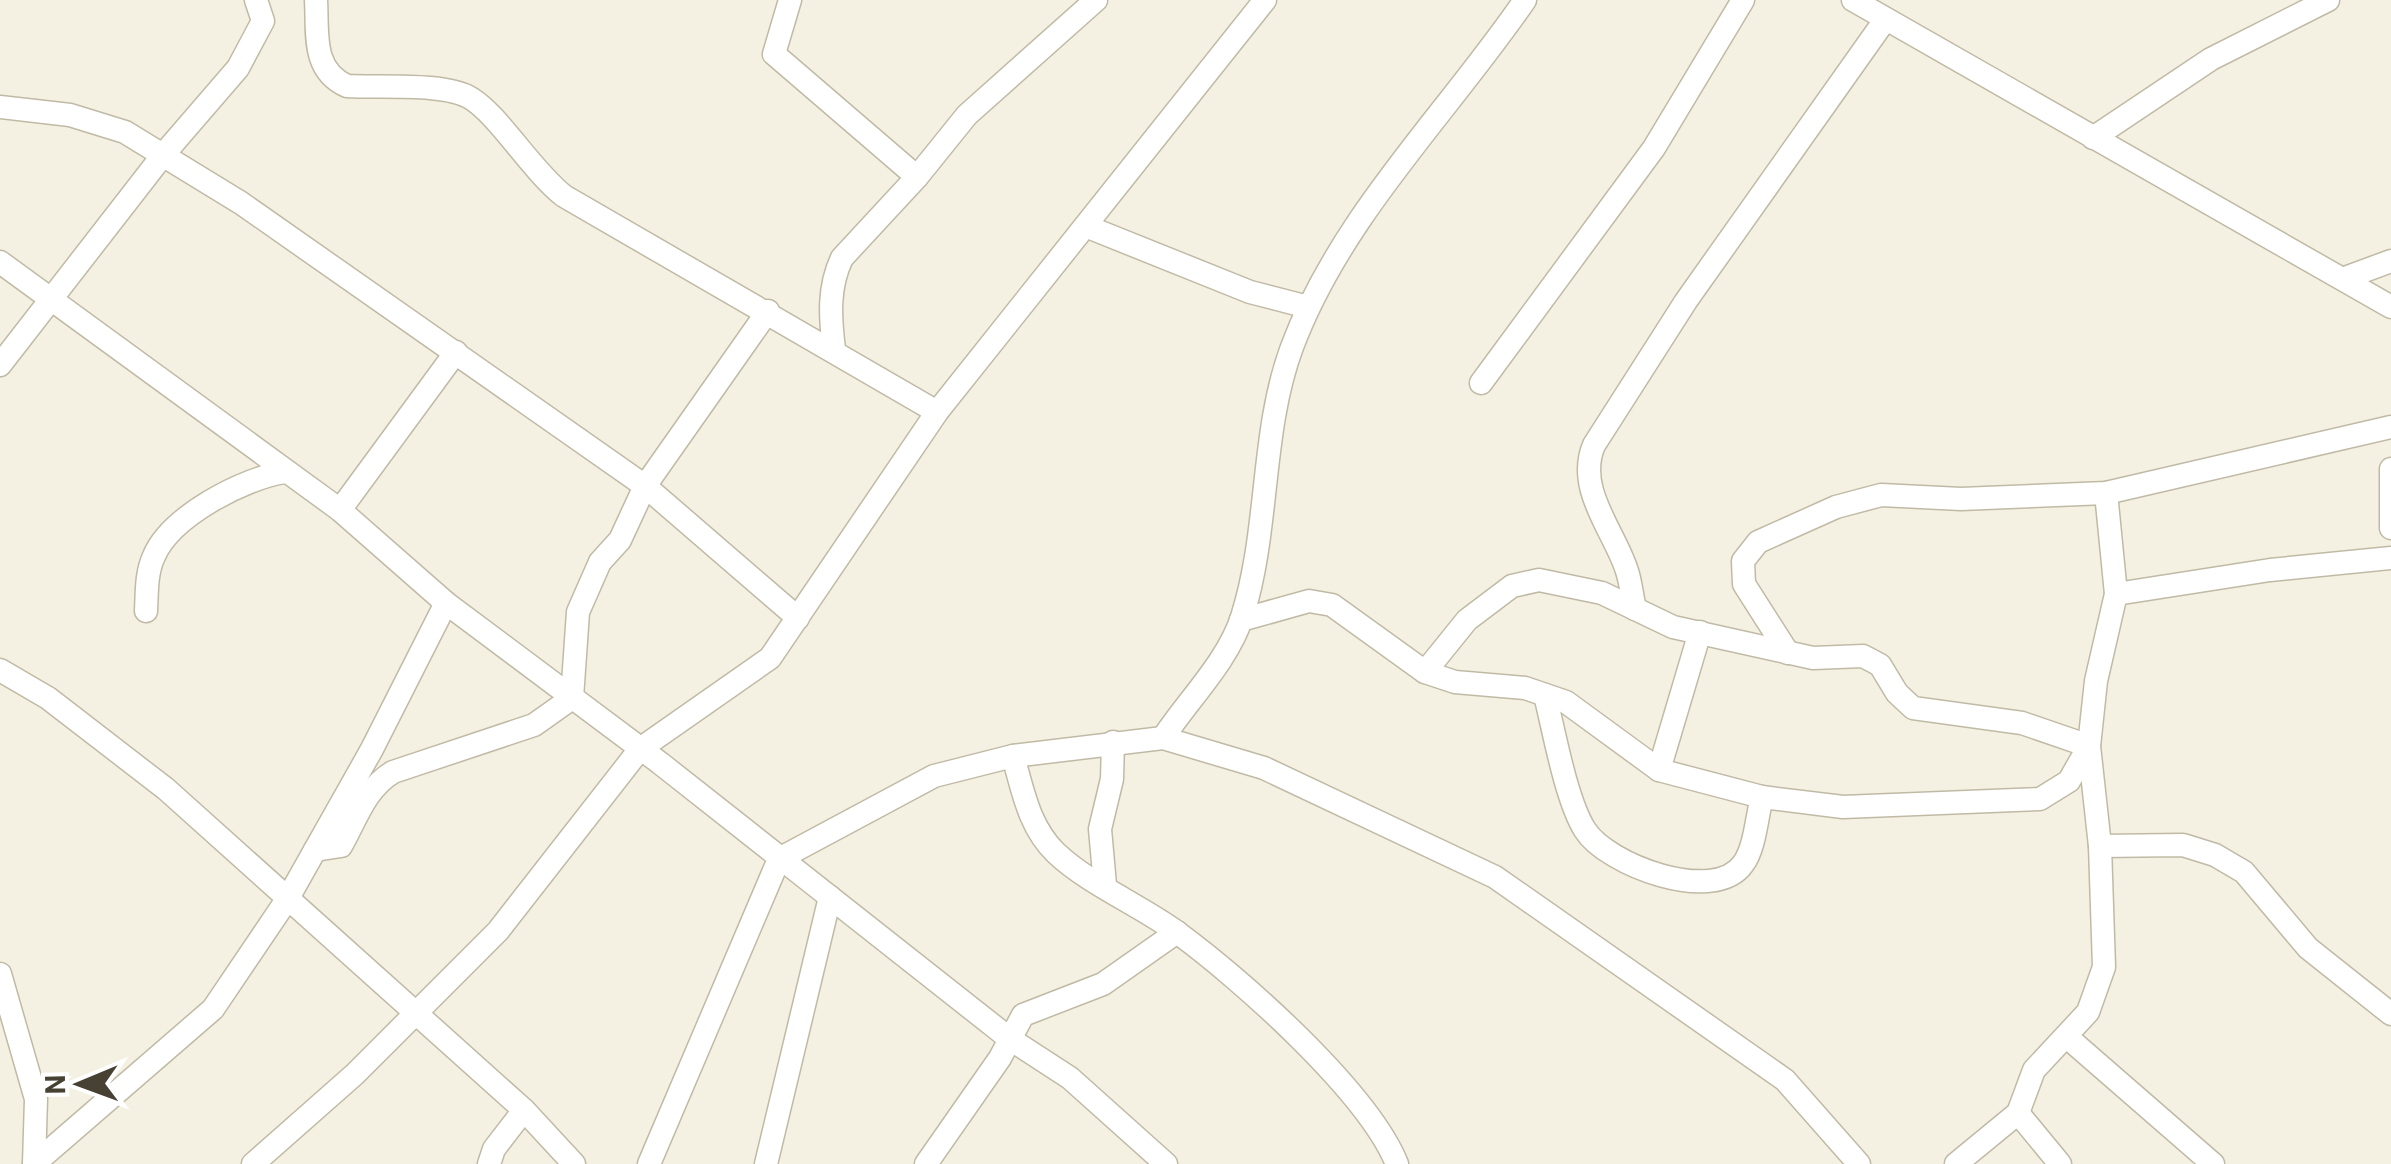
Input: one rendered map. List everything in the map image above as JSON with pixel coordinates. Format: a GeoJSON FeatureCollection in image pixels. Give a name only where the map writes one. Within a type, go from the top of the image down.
{"type":"FeatureCollection","features":[{"type":"Feature","properties":{"kind":"street"},"geometry":{"type":"LineString","coordinates":[[0,365],[251,46],[263,21],[256,0]]}},
{"type":"Feature","properties":{"kind":"street"},"geometry":{"type":"LineString","coordinates":[[316,0],[317,48],[335,81],[348,86],[456,92],[474,100],[540,177],[564,196],[937,412]]}},
{"type":"Feature","properties":{"kind":"street"},"geometry":{"type":"LineString","coordinates":[[790,0],[774,54],[916,177]]}},
{"type":"Feature","properties":{"kind":"street"},"geometry":{"type":"LineString","coordinates":[[834,349],[830,320],[834,272],[842,258],[967,115],[1096,0]]}},
{"type":"Feature","properties":{"kind":"street"},"geometry":{"type":"LineString","coordinates":[[254,1164],[498,931],[640,749],[770,658],[937,412],[1264,0]]}},
{"type":"Feature","properties":{"kind":"street"},"geometry":{"type":"LineString","coordinates":[[1163,738],[1221,657],[1241,620],[1262,525],[1274,416],[1290,352],[1308,307],[1398,165],[1525,0]]}},
{"type":"Feature","properties":{"kind":"street"},"geometry":{"type":"LineString","coordinates":[[1480,383],[1654,148],[1742,0]]}},
{"type":"Feature","properties":{"kind":"street"},"geometry":{"type":"LineString","coordinates":[[2093,138],[2211,58],[2328,0]]}},
{"type":"Feature","properties":{"kind":"street"},"geometry":{"type":"LineString","coordinates":[[1861,1],[1885,20],[2391,307]]}},
{"type":"Feature","properties":{"kind":"street"},"geometry":{"type":"LineString","coordinates":[[1635,609],[1627,568],[1602,525],[1589,467],[1594,445],[1686,302],[1885,20]]}},
{"type":"Feature","properties":{"kind":"street"},"geometry":{"type":"LineString","coordinates":[[0,107],[89,119],[125,132],[241,203],[645,486],[798,618]]}},
{"type":"Feature","properties":{"kind":"street"},"geometry":{"type":"LineString","coordinates":[[1088,226],[1250,292],[1308,307]]}},
{"type":"Feature","properties":{"kind":"street"},"geometry":{"type":"LineString","coordinates":[[0,262],[340,510],[446,603],[640,749],[1010,1039],[1070,1078],[1166,1164]]}},
{"type":"Feature","properties":{"kind":"street"},"geometry":{"type":"LineString","coordinates":[[2345,278],[2391,262]]}},
{"type":"Feature","properties":{"kind":"street"},"geometry":{"type":"LineString","coordinates":[[572,698],[578,612],[600,562],[620,540],[645,486],[768,312]]}},
{"type":"Feature","properties":{"kind":"street"},"geometry":{"type":"LineString","coordinates":[[340,510],[456,352]]}},
{"type":"Feature","properties":{"kind":"street"},"geometry":{"type":"LineString","coordinates":[[1788,653],[1744,584],[1743,561],[1758,542],[1836,507],[1880,495],[1962,499],[2106,493],[2391,427]]}},
{"type":"Feature","properties":{"kind":"street"},"geometry":{"type":"LineString","coordinates":[[2391,469],[2391,528]]}},
{"type":"Feature","properties":{"kind":"street"},"geometry":{"type":"LineString","coordinates":[[146,611],[148,570],[156,550],[178,528],[236,485],[255,476],[285,472]]}},
{"type":"Feature","properties":{"kind":"street"},"geometry":{"type":"LineString","coordinates":[[1956,1164],[2018,1113],[2034,1070],[2088,1012],[2104,968],[2100,846],[2089,746],[2096,681],[2116,594],[2106,493]]}},
{"type":"Feature","properties":{"kind":"street"},"geometry":{"type":"LineString","coordinates":[[2116,594],[2270,570],[2391,558]]}},
{"type":"Feature","properties":{"kind":"street"},"geometry":{"type":"LineString","coordinates":[[1426,672],[1467,620],[1512,586],[1540,580],[1602,593],[1673,627],[1813,658],[1863,656],[1880,664],[1897,693],[1913,708],[2022,722],[2089,746]]}},
{"type":"Feature","properties":{"kind":"street"},"geometry":{"type":"LineString","coordinates":[[1241,620],[1309,601],[1332,606],[1426,672],[1455,682],[1525,688],[1566,702],[1659,770],[1762,796],[1843,807],[2040,799],[2069,781],[2089,746]]}},
{"type":"Feature","properties":{"kind":"street"},"geometry":{"type":"LineString","coordinates":[[34,1164],[213,1009],[288,898],[446,603]]}},
{"type":"Feature","properties":{"kind":"street"},"geometry":{"type":"LineString","coordinates":[[1758,644],[1768,622]]}},
{"type":"Feature","properties":{"kind":"street"},"geometry":{"type":"LineString","coordinates":[[1659,770],[1700,632]]}},
{"type":"Feature","properties":{"kind":"street"},"geometry":{"type":"LineString","coordinates":[[0,670],[48,698],[166,789],[524,1110],[574,1164]]}},
{"type":"Feature","properties":{"kind":"street"},"geometry":{"type":"LineString","coordinates":[[1545,695],[1585,831],[1634,869],[1680,880],[1724,880],[1744,864],[1762,796]]}},
{"type":"Feature","properties":{"kind":"street"},"geometry":{"type":"LineString","coordinates":[[315,850],[341,846],[362,802],[378,781],[393,772],[534,725],[572,698]]}},
{"type":"Feature","properties":{"kind":"street"},"geometry":{"type":"LineString","coordinates":[[649,1164],[779,859],[934,776],[1013,756],[1163,738],[1264,768],[1495,876],[1785,1080],[1859,1164]]}},
{"type":"Feature","properties":{"kind":"street"},"geometry":{"type":"LineString","coordinates":[[1105,885],[1100,828],[1112,779],[1113,742]]}},
{"type":"Feature","properties":{"kind":"street"},"geometry":{"type":"LineString","coordinates":[[1013,756],[1030,818],[1057,853],[1178,932],[1270,1009],[1386,1136],[1397,1164]]}},
{"type":"Feature","properties":{"kind":"street"},"geometry":{"type":"LineString","coordinates":[[2100,846],[2183,845],[2244,872],[2308,948],[2391,1014]]}},
{"type":"Feature","properties":{"kind":"street"},"geometry":{"type":"LineString","coordinates":[[766,1164],[830,898]]}},
{"type":"Feature","properties":{"kind":"street"},"geometry":{"type":"LineString","coordinates":[[926,1164],[1023,1015],[1103,984],[1178,932]]}},
{"type":"Feature","properties":{"kind":"street"},"geometry":{"type":"LineString","coordinates":[[0,974],[7,1027],[36,1099],[34,1164]]}},
{"type":"Feature","properties":{"kind":"street"},"geometry":{"type":"LineString","coordinates":[[2067,1037],[2213,1164]]}},
{"type":"Feature","properties":{"kind":"street"},"geometry":{"type":"LineString","coordinates":[[489,1164],[494,1148],[524,1110]]}},
{"type":"Feature","properties":{"kind":"street"},"geometry":{"type":"LineString","coordinates":[[2018,1113],[2060,1164]]}}]}
